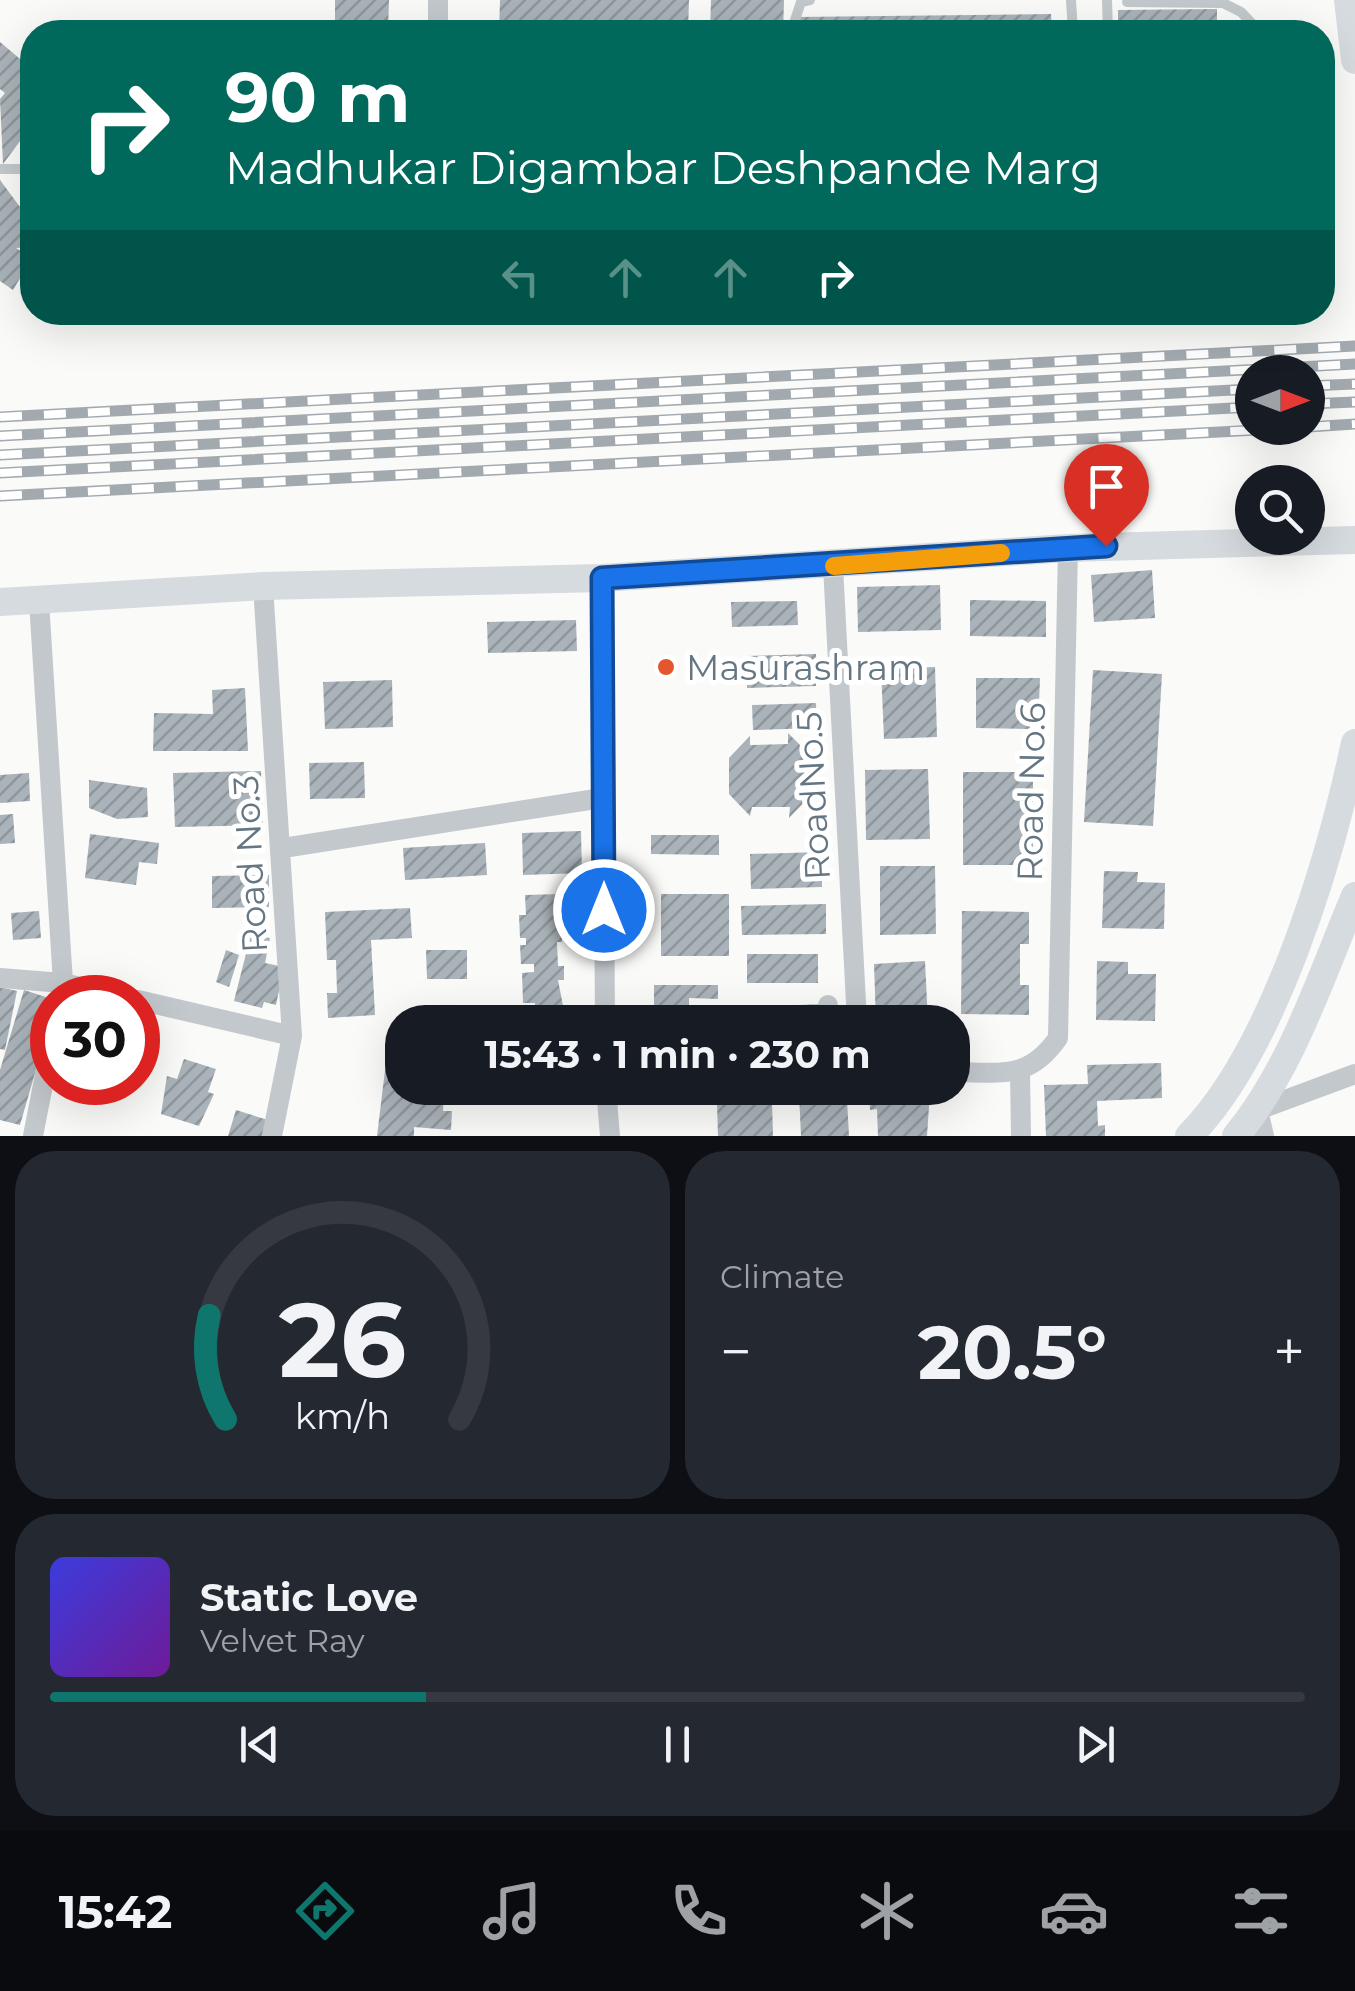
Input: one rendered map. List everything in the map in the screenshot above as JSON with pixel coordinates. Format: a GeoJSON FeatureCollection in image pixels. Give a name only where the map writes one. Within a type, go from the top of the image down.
{"type":"FeatureCollection","features":[{"type":"Feature","properties":{"kind":"street"},"geometry":{"type":"LineString","coordinates":[[1348,0],[1355,60]]}},
{"type":"Feature","properties":{"kind":"street"},"geometry":{"type":"LineString","coordinates":[[0,602],[263,586],[602,578],[1068,548],[1355,540]]}},
{"type":"Feature","properties":{"kind":"street","name":"Road No.6"},"geometry":{"type":"LineString","coordinates":[[1020,1072],[1047,1053],[1058,1038],[1068,548]]}},
{"type":"Feature","properties":{"kind":"street","name":"RoadNo.5"},"geometry":{"type":"LineString","coordinates":[[833,566],[856,1005]]}},
{"type":"Feature","properties":{"kind":"street"},"geometry":{"type":"LineString","coordinates":[[602,578],[605,1005]]}},
{"type":"Feature","properties":{"kind":"street","name":"Road No.3"},"geometry":{"type":"LineString","coordinates":[[263,586],[283,848],[292,1036],[272,1136]]}},
{"type":"Feature","properties":{"kind":"street"},"geometry":{"type":"LineString","coordinates":[[40,601],[61,975]]}},
{"type":"Feature","properties":{"kind":"street"},"geometry":{"type":"LineString","coordinates":[[1189,1136],[1238,1076],[1266,1015],[1334,841],[1355,743]]}},
{"type":"Feature","properties":{"kind":"street"},"geometry":{"type":"LineString","coordinates":[[283,848],[602,798]]}},
{"type":"Feature","properties":{"kind":"street"},"geometry":{"type":"LineString","coordinates":[[1261,1123],[1355,896]]}},
{"type":"Feature","properties":{"kind":"street"},"geometry":{"type":"LineString","coordinates":[[0,978],[30,984]]}},
{"type":"Feature","properties":{"kind":"street"},"geometry":{"type":"LineString","coordinates":[[160,1005],[292,1036]]}},
{"type":"Feature","properties":{"kind":"street"},"geometry":{"type":"LineString","coordinates":[[970,1072],[1020,1072],[1021,1136]]}},
{"type":"Feature","properties":{"kind":"street"},"geometry":{"type":"LineString","coordinates":[[1236,1136],[1355,1074]]}},
{"type":"Feature","properties":{"kind":"street"},"geometry":{"type":"LineString","coordinates":[[34,1136],[40,1105]]}},
{"type":"Feature","properties":{"kind":"street"},"geometry":{"type":"LineString","coordinates":[[607,1105],[610,1136]]}},
{"type":"Feature","properties":{"kind":"lane"},"geometry":{"type":"LineString","coordinates":[[794,20],[801,2],[810,0]]}},
{"type":"Feature","properties":{"kind":"lane"},"geometry":{"type":"LineString","coordinates":[[1127,2],[1223,3],[1249,20]]}},
{"type":"Feature","properties":{"kind":"building"},"geometry":{"type":"Polygon","coordinates":[[[335,0],[389,0],[388,20],[335,20],[335,0]]]}},
{"type":"Feature","properties":{"kind":"building"},"geometry":{"type":"Polygon","coordinates":[[[500,0],[689,0],[688,20],[499,20],[500,0]]]}},
{"type":"Feature","properties":{"kind":"building"},"geometry":{"type":"Polygon","coordinates":[[[711,0],[784,0],[783,20],[710,20],[711,0]]]}},
{"type":"Feature","properties":{"kind":"building"},"geometry":{"type":"Polygon","coordinates":[[[1217,9],[1217,20],[1118,20],[1118,10],[1217,9]]]}},
{"type":"Feature","properties":{"kind":"building"},"geometry":{"type":"Polygon","coordinates":[[[1051,14],[1051,20],[797,20],[1051,14]]]}},
{"type":"Feature","properties":{"kind":"building"},"geometry":{"type":"Polygon","coordinates":[[[0,42],[20,59],[20,141],[3,164],[0,99],[5,93],[0,89],[0,42]]]}},
{"type":"Feature","properties":{"kind":"building"},"geometry":{"type":"Polygon","coordinates":[[[0,180],[20,207],[20,248],[16,248],[20,250],[20,278],[13,290],[0,281],[0,180]]]}},
{"type":"Feature","properties":{"kind":"building"},"geometry":{"type":"Polygon","coordinates":[[[1152,570],[1155,618],[1094,622],[1091,575],[1152,570]]]}},
{"type":"Feature","properties":{"kind":"building"},"geometry":{"type":"Polygon","coordinates":[[[940,585],[941,630],[858,632],[857,587],[940,585]]]}},
{"type":"Feature","properties":{"kind":"building"},"geometry":{"type":"Polygon","coordinates":[[[970,600],[1046,601],[1046,637],[970,636],[970,600]]]}},
{"type":"Feature","properties":{"kind":"building"},"geometry":{"type":"Polygon","coordinates":[[[797,601],[798,625],[732,627],[731,602],[797,601]]]}},
{"type":"Feature","properties":{"kind":"building"},"geometry":{"type":"Polygon","coordinates":[[[576,620],[577,651],[488,653],[487,622],[576,620]]]}},
{"type":"Feature","properties":{"kind":"building"},"geometry":{"type":"Polygon","coordinates":[[[816,654],[816,686],[747,688],[747,656],[816,654]]]}},
{"type":"Feature","properties":{"kind":"building"},"geometry":{"type":"Polygon","coordinates":[[[935,667],[937,737],[884,739],[881,669],[935,667]]]}},
{"type":"Feature","properties":{"kind":"building"},"geometry":{"type":"Polygon","coordinates":[[[1093,670],[1162,674],[1153,826],[1084,822],[1093,670]]]}},
{"type":"Feature","properties":{"kind":"building"},"geometry":{"type":"Polygon","coordinates":[[[976,678],[1040,678],[1039,703],[1030,703],[1030,729],[976,728],[976,678]]]}},
{"type":"Feature","properties":{"kind":"building"},"geometry":{"type":"Polygon","coordinates":[[[392,680],[393,727],[325,729],[323,682],[392,680]]]}},
{"type":"Feature","properties":{"kind":"building"},"geometry":{"type":"Polygon","coordinates":[[[245,688],[248,751],[153,751],[154,713],[213,714],[212,690],[245,688]]]}},
{"type":"Feature","properties":{"kind":"building"},"geometry":{"type":"Polygon","coordinates":[[[816,703],[817,728],[753,730],[752,705],[816,703]]]}},
{"type":"Feature","properties":{"kind":"building"},"geometry":{"type":"Polygon","coordinates":[[[788,733],[813,758],[817,775],[813,793],[789,818],[790,807],[752,807],[750,816],[729,794],[729,758],[750,736],[750,745],[788,744],[788,733]]]}},
{"type":"Feature","properties":{"kind":"building"},"geometry":{"type":"Polygon","coordinates":[[[364,762],[365,798],[310,799],[309,763],[364,762]]]}},
{"type":"Feature","properties":{"kind":"building"},"geometry":{"type":"Polygon","coordinates":[[[928,769],[930,839],[866,840],[865,770],[928,769]]]}},
{"type":"Feature","properties":{"kind":"building"},"geometry":{"type":"Polygon","coordinates":[[[261,771],[263,825],[175,827],[173,773],[261,771]]]}},
{"type":"Feature","properties":{"kind":"building"},"geometry":{"type":"Polygon","coordinates":[[[963,772],[1033,772],[1033,802],[1025,802],[1025,837],[1033,837],[1033,865],[963,865],[963,772]]]}},
{"type":"Feature","properties":{"kind":"building"},"geometry":{"type":"Polygon","coordinates":[[[29,773],[30,801],[0,803],[0,775],[29,773]]]}},
{"type":"Feature","properties":{"kind":"building"},"geometry":{"type":"Polygon","coordinates":[[[89,780],[147,788],[148,817],[117,819],[89,808],[89,780]]]}},
{"type":"Feature","properties":{"kind":"building"},"geometry":{"type":"Polygon","coordinates":[[[13,814],[15,843],[0,844],[0,815],[13,814]]]}},
{"type":"Feature","properties":{"kind":"building"},"geometry":{"type":"Polygon","coordinates":[[[581,831],[582,873],[523,875],[522,833],[581,831]]]}},
{"type":"Feature","properties":{"kind":"building"},"geometry":{"type":"Polygon","coordinates":[[[90,834],[159,843],[157,864],[139,862],[136,885],[85,878],[90,834]]]}},
{"type":"Feature","properties":{"kind":"building"},"geometry":{"type":"Polygon","coordinates":[[[651,835],[719,835],[719,855],[651,854],[651,835]]]}},
{"type":"Feature","properties":{"kind":"building"},"geometry":{"type":"Polygon","coordinates":[[[485,843],[487,875],[405,880],[403,848],[485,843]]]}},
{"type":"Feature","properties":{"kind":"building"},"geometry":{"type":"Polygon","coordinates":[[[822,852],[822,887],[751,889],[750,854],[822,852]]]}},
{"type":"Feature","properties":{"kind":"building"},"geometry":{"type":"Polygon","coordinates":[[[880,866],[935,866],[936,934],[880,935],[880,866]]]}},
{"type":"Feature","properties":{"kind":"building"},"geometry":{"type":"Polygon","coordinates":[[[1104,871],[1138,872],[1137,882],[1165,883],[1164,929],[1102,928],[1104,871]]]}},
{"type":"Feature","properties":{"kind":"building"},"geometry":{"type":"Polygon","coordinates":[[[269,875],[269,907],[212,908],[212,876],[269,875]]]}},
{"type":"Feature","properties":{"kind":"building"},"geometry":{"type":"Polygon","coordinates":[[[561,894],[562,942],[557,942],[558,966],[564,966],[564,980],[558,980],[563,1005],[523,1003],[522,973],[534,972],[534,964],[521,964],[520,945],[526,945],[526,938],[520,938],[519,915],[526,915],[525,895],[561,894]]]}},
{"type":"Feature","properties":{"kind":"building"},"geometry":{"type":"Polygon","coordinates":[[[661,894],[729,894],[729,956],[661,956],[661,894]]]}},
{"type":"Feature","properties":{"kind":"building"},"geometry":{"type":"Polygon","coordinates":[[[826,904],[826,934],[742,935],[741,906],[826,904]]]}},
{"type":"Feature","properties":{"kind":"building"},"geometry":{"type":"Polygon","coordinates":[[[410,908],[412,938],[371,940],[375,1015],[328,1018],[327,993],[337,993],[336,960],[327,960],[325,912],[410,908]]]}},
{"type":"Feature","properties":{"kind":"building"},"geometry":{"type":"Polygon","coordinates":[[[39,911],[41,938],[13,940],[11,913],[39,911]]]}},
{"type":"Feature","properties":{"kind":"building"},"geometry":{"type":"Polygon","coordinates":[[[962,911],[1029,912],[1029,944],[1020,944],[1020,985],[1029,985],[1029,1015],[970,1014],[970,1005],[961,1005],[962,911]]]}},
{"type":"Feature","properties":{"kind":"building"},"geometry":{"type":"Polygon","coordinates":[[[251,934],[270,938],[265,963],[284,967],[276,1005],[264,1002],[262,1008],[234,1001],[251,934]]]}},
{"type":"Feature","properties":{"kind":"building"},"geometry":{"type":"Polygon","coordinates":[[[226,950],[239,955],[229,987],[216,982],[226,950]]]}},
{"type":"Feature","properties":{"kind":"building"},"geometry":{"type":"Polygon","coordinates":[[[426,950],[467,950],[467,979],[427,979],[426,950]]]}},
{"type":"Feature","properties":{"kind":"building"},"geometry":{"type":"Polygon","coordinates":[[[747,954],[818,954],[818,983],[747,983],[747,954]]]}},
{"type":"Feature","properties":{"kind":"building"},"geometry":{"type":"Polygon","coordinates":[[[925,961],[927,1005],[875,1005],[874,964],[925,961]]]}},
{"type":"Feature","properties":{"kind":"building"},"geometry":{"type":"Polygon","coordinates":[[[1097,961],[1128,962],[1128,974],[1156,974],[1155,1021],[1096,1020],[1097,961]]]}},
{"type":"Feature","properties":{"kind":"building"},"geometry":{"type":"Polygon","coordinates":[[[654,985],[718,985],[718,999],[689,998],[689,1005],[654,1005],[654,985]]]}},
{"type":"Feature","properties":{"kind":"building"},"geometry":{"type":"Polygon","coordinates":[[[0,987],[17,991],[5,1050],[0,1049],[0,987]]]}},
{"type":"Feature","properties":{"kind":"building"},"geometry":{"type":"Polygon","coordinates":[[[24,990],[30,992],[30,1090],[20,1125],[0,1120],[0,1070],[24,990]]]}},
{"type":"Feature","properties":{"kind":"building"},"geometry":{"type":"Polygon","coordinates":[[[184,1059],[216,1069],[208,1092],[214,1094],[199,1126],[161,1114],[167,1076],[177,1079],[184,1059]]]}},
{"type":"Feature","properties":{"kind":"building"},"geometry":{"type":"Polygon","coordinates":[[[1161,1063],[1162,1098],[1097,1101],[1098,1126],[1105,1125],[1105,1136],[1046,1136],[1044,1085],[1088,1084],[1087,1065],[1161,1063]]]}},
{"type":"Feature","properties":{"kind":"building"},"geometry":{"type":"Polygon","coordinates":[[[385,1070],[385,1105],[443,1105],[443,1111],[452,1111],[451,1130],[414,1127],[414,1136],[377,1136],[385,1070]]]}},
{"type":"Feature","properties":{"kind":"building"},"geometry":{"type":"Polygon","coordinates":[[[717,1105],[772,1105],[773,1136],[718,1136],[717,1105]]]}},
{"type":"Feature","properties":{"kind":"building"},"geometry":{"type":"Polygon","coordinates":[[[800,1105],[847,1105],[849,1136],[801,1136],[800,1105]]]}},
{"type":"Feature","properties":{"kind":"building"},"geometry":{"type":"Polygon","coordinates":[[[870,1105],[929,1105],[927,1136],[878,1136],[877,1109],[870,1110],[870,1105]]]}},
{"type":"Feature","properties":{"kind":"building"},"geometry":{"type":"Polygon","coordinates":[[[236,1110],[268,1120],[263,1136],[228,1136],[236,1110]]]}},
{"type":"Feature","properties":{"kind":"railway"},"geometry":{"type":"LineString","coordinates":[[0,417],[1355,346]]}},
{"type":"Feature","properties":{"kind":"railway"},"geometry":{"type":"LineString","coordinates":[[0,436],[1355,364]]}},
{"type":"Feature","properties":{"kind":"railway"},"geometry":{"type":"LineString","coordinates":[[1325,385],[1355,384]]}},
{"type":"Feature","properties":{"kind":"railway"},"geometry":{"type":"LineString","coordinates":[[0,455],[1235,390]]}},
{"type":"Feature","properties":{"kind":"railway"},"geometry":{"type":"LineString","coordinates":[[1325,403],[1355,402]]}},
{"type":"Feature","properties":{"kind":"railway"},"geometry":{"type":"LineString","coordinates":[[0,473],[1235,408]]}},
{"type":"Feature","properties":{"kind":"railway"},"geometry":{"type":"LineString","coordinates":[[1325,426],[1355,424]]}},
{"type":"Feature","properties":{"kind":"railway"},"geometry":{"type":"LineString","coordinates":[[0,496],[1235,431]]}},
{"type":"Feature","properties":{"kind":"slow traffic"},"geometry":{"type":"LineString","coordinates":[[834,566],[1001,553]]}},
{"type":"Feature","properties":{"kind":"place","name":"Masurashram"},"geometry":{"type":"Point","coordinates":[666,667]}},
{"type":"Feature","properties":{"kind":"route"},"geometry":{"type":"LineString","coordinates":[[604,910],[602,578],[1106,546]]}}]}
